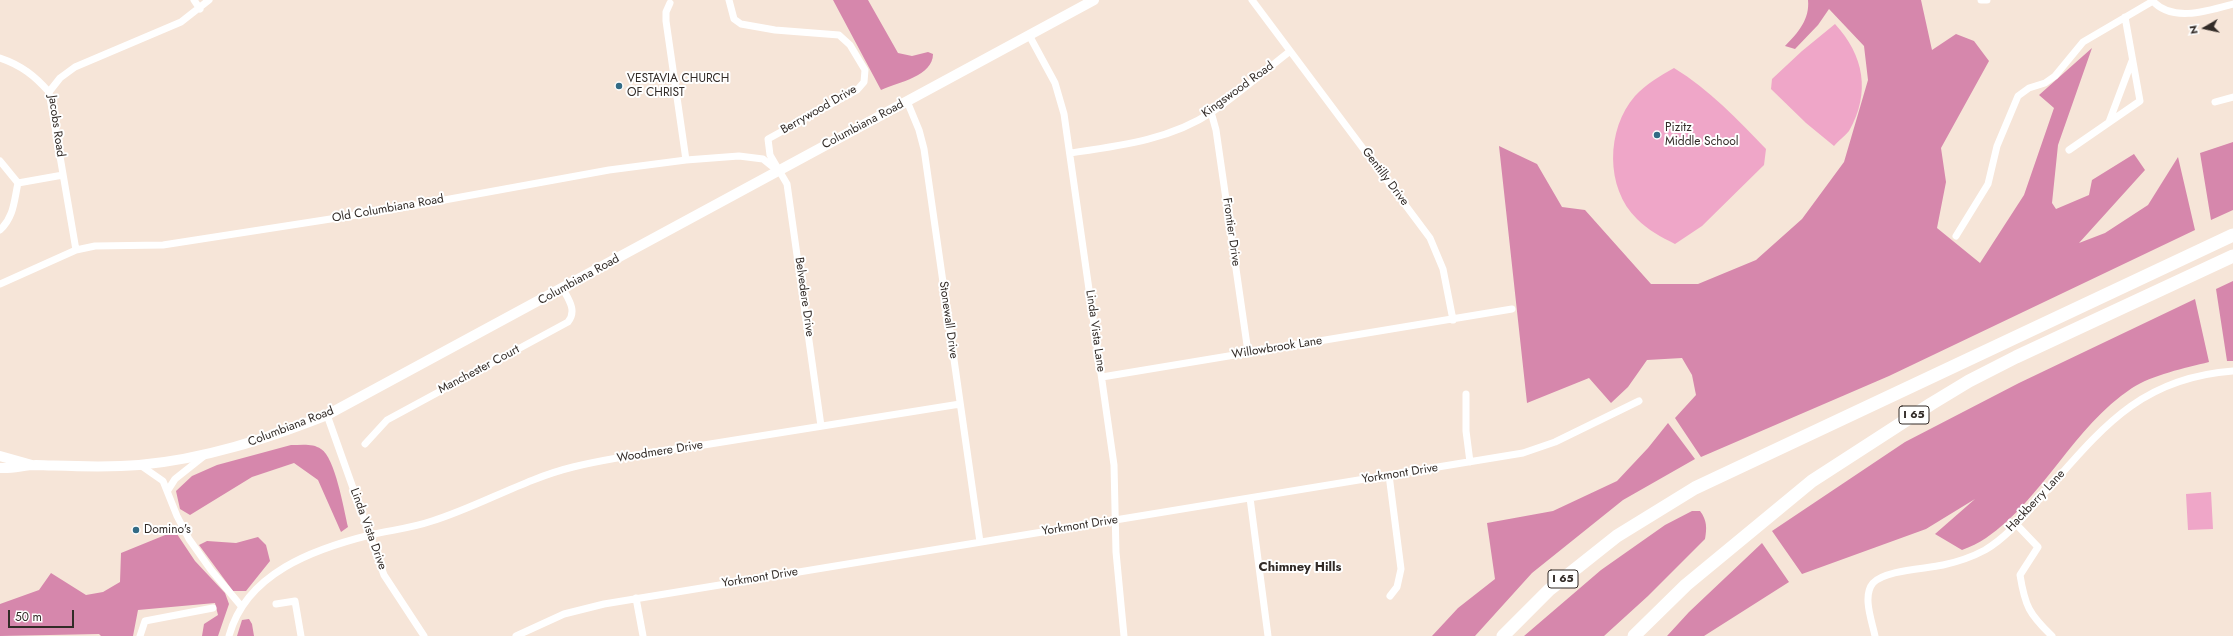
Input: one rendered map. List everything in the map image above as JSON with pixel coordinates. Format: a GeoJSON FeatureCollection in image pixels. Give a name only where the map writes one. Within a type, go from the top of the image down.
{"type":"FeatureCollection","features":[{"type":"Feature","properties":{"kind":"highway","name":"I 65"},"geometry":{"type":"LineString","coordinates":[[1503,636],[1549,590],[1618,536],[1694,488],[2233,235]]}},
{"type":"Feature","properties":{"kind":"highway","name":"I 65"},"geometry":{"type":"LineString","coordinates":[[1634,636],[1686,585],[1812,481],[1931,404],[1969,381],[2016,357],[2233,256]]}},
{"type":"Feature","properties":{"kind":"main road","name":"Columbiana Road"},"geometry":{"type":"LineString","coordinates":[[0,456],[34,465],[99,467],[140,465],[205,455],[272,437],[327,415],[563,289],[778,170],[1094,0]]}},
{"type":"Feature","properties":{"kind":"main road","name":"Columbiana Road"},"geometry":{"type":"LineString","coordinates":[[0,468],[14,469],[34,465]]}},
{"type":"Feature","properties":{"kind":"street"},"geometry":{"type":"LineString","coordinates":[[194,0],[200,9]]}},
{"type":"Feature","properties":{"kind":"street","name":"Jacobs Road"},"geometry":{"type":"LineString","coordinates":[[76,250],[49,92],[60,78],[75,67],[181,22],[200,9],[209,0]]}},
{"type":"Feature","properties":{"kind":"street","name":"Berrywood Drive"},"geometry":{"type":"LineString","coordinates":[[729,0],[734,19],[741,24],[775,30],[839,35],[850,45],[865,70],[864,82],[857,90],[768,139],[770,155],[778,170]]}},
{"type":"Feature","properties":{"kind":"street","name":"Gentilly Drive"},"geometry":{"type":"LineString","coordinates":[[1252,0],[1289,52],[1430,238],[1443,269],[1453,320]]}},
{"type":"Feature","properties":{"kind":"street"},"geometry":{"type":"LineString","coordinates":[[1981,0],[1987,0]]}},
{"type":"Feature","properties":{"kind":"street"},"geometry":{"type":"LineString","coordinates":[[1956,236],[1988,184],[1997,146],[2018,96],[2029,88],[2045,83],[2054,76],[2083,42],[2152,0],[2167,12],[2191,13],[2233,4]]}},
{"type":"Feature","properties":{"kind":"street"},"geometry":{"type":"LineString","coordinates":[[670,3],[666,12],[666,22],[686,160]]}},
{"type":"Feature","properties":{"kind":"street"},"geometry":{"type":"LineString","coordinates":[[2069,150],[2140,101],[2125,17]]}},
{"type":"Feature","properties":{"kind":"street","name":"Linda Vista Lane"},"geometry":{"type":"LineString","coordinates":[[1029,35],[1059,94],[1070,153],[1114,465],[1116,552],[1124,636]]}},
{"type":"Feature","properties":{"kind":"street","name":"Kingswood Road"},"geometry":{"type":"LineString","coordinates":[[1070,153],[1151,139],[1170,132],[1211,112],[1289,52]]}},
{"type":"Feature","properties":{"kind":"street"},"geometry":{"type":"LineString","coordinates":[[0,58],[16,63],[36,77],[49,92]]}},
{"type":"Feature","properties":{"kind":"street"},"geometry":{"type":"LineString","coordinates":[[2109,122],[2132,60]]}},
{"type":"Feature","properties":{"kind":"street"},"geometry":{"type":"LineString","coordinates":[[2215,102],[2233,97]]}},
{"type":"Feature","properties":{"kind":"street","name":"Stonewall Drive"},"geometry":{"type":"LineString","coordinates":[[907,101],[919,130],[924,149],[980,542]]}},
{"type":"Feature","properties":{"kind":"street","name":"Frontier Drive"},"geometry":{"type":"LineString","coordinates":[[1211,112],[1216,130],[1248,352]]}},
{"type":"Feature","properties":{"kind":"street","name":"Old Columbiana Road"},"geometry":{"type":"LineString","coordinates":[[0,284],[76,250],[95,246],[163,245],[395,209],[609,170],[686,160],[752,156],[763,159],[778,170]]}},
{"type":"Feature","properties":{"kind":"street"},"geometry":{"type":"LineString","coordinates":[[0,161],[18,183],[14,207],[6,224],[0,230]]}},
{"type":"Feature","properties":{"kind":"street","name":"Belvedere Drive"},"geometry":{"type":"LineString","coordinates":[[778,170],[787,184],[821,426]]}},
{"type":"Feature","properties":{"kind":"street"},"geometry":{"type":"LineString","coordinates":[[18,183],[63,175]]}},
{"type":"Feature","properties":{"kind":"street","name":"Manchester Court"},"geometry":{"type":"LineString","coordinates":[[365,444],[387,420],[568,322],[573,314],[573,310],[563,289]]}},
{"type":"Feature","properties":{"kind":"street"},"geometry":{"type":"LineString","coordinates":[[1453,320],[1512,309]]}},
{"type":"Feature","properties":{"kind":"street","name":"Willowbrook Lane"},"geometry":{"type":"LineString","coordinates":[[1102,377],[1248,352],[1453,320]]}},
{"type":"Feature","properties":{"kind":"street","name":"Hackberry Lane"},"geometry":{"type":"LineString","coordinates":[[1875,636],[1869,597],[1871,587],[1876,580],[1885,576],[1942,565],[1975,555],[1995,543],[2016,524],[2097,434],[2126,408],[2143,397],[2176,381],[2214,372],[2233,371]]}},
{"type":"Feature","properties":{"kind":"street"},"geometry":{"type":"LineString","coordinates":[[1466,394],[1466,431],[1470,462]]}},
{"type":"Feature","properties":{"kind":"street","name":"Yorkmont Drive"},"geometry":{"type":"LineString","coordinates":[[516,636],[564,614],[636,598],[1523,453],[1544,447],[1639,401]]}},
{"type":"Feature","properties":{"kind":"street","name":"Woodmere Drive"},"geometry":{"type":"LineString","coordinates":[[230,636],[242,607],[258,587],[288,565],[303,557],[369,535],[411,527],[453,515],[538,478],[573,467],[960,404]]}},
{"type":"Feature","properties":{"kind":"street","name":"Linda Vista Drive"},"geometry":{"type":"LineString","coordinates":[[327,415],[369,535],[387,580],[424,636]]}},
{"type":"Feature","properties":{"kind":"street"},"geometry":{"type":"LineString","coordinates":[[168,490],[176,479],[205,455]]}},
{"type":"Feature","properties":{"kind":"street"},"geometry":{"type":"LineString","coordinates":[[140,465],[163,481],[168,490],[177,516],[189,539],[211,570],[242,607]]}},
{"type":"Feature","properties":{"kind":"street"},"geometry":{"type":"LineString","coordinates":[[1389,475],[1401,569],[1397,587],[1390,596]]}},
{"type":"Feature","properties":{"kind":"street"},"geometry":{"type":"LineString","coordinates":[[1250,498],[1268,636]]}},
{"type":"Feature","properties":{"kind":"street"},"geometry":{"type":"LineString","coordinates":[[2016,524],[2038,546],[2020,575],[2023,595],[2033,618],[2052,636]]}},
{"type":"Feature","properties":{"kind":"street"},"geometry":{"type":"LineString","coordinates":[[636,598],[643,636]]}},
{"type":"Feature","properties":{"kind":"street"},"geometry":{"type":"LineString","coordinates":[[276,604],[295,601],[301,636]]}},
{"type":"Feature","properties":{"kind":"street"},"geometry":{"type":"LineString","coordinates":[[140,636],[145,621],[213,608]]}},
{"type":"Feature","properties":{"kind":"shaded area"},"geometry":{"type":"Polygon","coordinates":[[[833,0],[868,0],[898,53],[912,56],[928,52],[933,54],[932,62],[921,73],[914,77],[881,90],[833,0]]]}},
{"type":"Feature","properties":{"kind":"shaded area"},"geometry":{"type":"Polygon","coordinates":[[[1808,0],[1921,0],[1932,50],[1956,34],[1974,41],[1989,61],[1941,148],[1946,182],[1937,228],[1980,263],[2024,195],[2054,108],[2039,95],[2092,48],[2058,145],[2052,203],[2056,209],[2089,195],[2092,180],[2134,154],[2145,170],[2079,243],[2105,233],[2148,205],[2178,157],[2195,230],[1889,376],[1701,457],[1675,418],[1696,395],[1692,375],[1682,358],[1647,360],[1628,387],[1611,403],[1589,378],[1527,403],[1499,146],[1537,164],[1562,207],[1585,210],[1651,284],[1698,284],[1756,260],[1802,219],[1844,162],[1868,80],[1864,46],[1829,9],[1818,25],[1795,49],[1785,46],[1799,31],[1805,19],[1808,0]]]}},
{"type":"Feature","properties":{"kind":"shaded area"},"geometry":{"type":"Polygon","coordinates":[[[1835,24],[1853,48],[1858,61],[1862,89],[1856,117],[1849,131],[1834,146],[1806,123],[1771,89],[1772,79],[1802,51],[1835,24]]]}},
{"type":"Feature","properties":{"kind":"shaded area"},"geometry":{"type":"Polygon","coordinates":[[[1674,68],[1711,95],[1766,149],[1764,165],[1702,226],[1675,244],[1646,227],[1637,219],[1627,206],[1619,191],[1613,158],[1614,141],[1625,109],[1635,96],[1644,88],[1658,77],[1674,68]]]}},
{"type":"Feature","properties":{"kind":"shaded area"},"geometry":{"type":"Polygon","coordinates":[[[2233,142],[2233,210],[2211,220],[2200,153],[2233,142]]]}},
{"type":"Feature","properties":{"kind":"shaded area"},"geometry":{"type":"Polygon","coordinates":[[[2233,281],[2233,361],[2227,361],[2216,289],[2233,281]]]}},
{"type":"Feature","properties":{"kind":"shaded area"},"geometry":{"type":"Polygon","coordinates":[[[2195,299],[2209,362],[2169,372],[2149,379],[2132,388],[2111,404],[2092,422],[2025,503],[2007,522],[1977,543],[1962,550],[1935,534],[1975,499],[1926,529],[1802,574],[1772,531],[1905,442],[2019,383],[2195,299]]]}},
{"type":"Feature","properties":{"kind":"shaded area"},"geometry":{"type":"Polygon","coordinates":[[[1668,423],[1695,459],[1623,500],[1532,573],[1475,636],[1432,636],[1458,608],[1495,579],[1487,523],[1553,511],[1617,481],[1648,448],[1668,423]]]}},
{"type":"Feature","properties":{"kind":"shaded area"},"geometry":{"type":"Polygon","coordinates":[[[291,445],[318,447],[326,454],[331,462],[348,527],[341,532],[318,480],[294,463],[252,477],[190,515],[180,509],[176,491],[192,476],[217,465],[291,445]]]}},
{"type":"Feature","properties":{"kind":"shaded area"},"geometry":{"type":"Polygon","coordinates":[[[2211,492],[2213,529],[2188,530],[2186,494],[2211,492]]]}},
{"type":"Feature","properties":{"kind":"shaded area"},"geometry":{"type":"Polygon","coordinates":[[[1692,511],[1700,511],[1704,518],[1706,528],[1705,539],[1648,596],[1604,636],[1524,636],[1601,570],[1665,525],[1692,511]]]}},
{"type":"Feature","properties":{"kind":"shaded area"},"geometry":{"type":"Polygon","coordinates":[[[175,531],[195,561],[225,593],[229,604],[218,636],[202,636],[204,624],[218,615],[215,603],[138,610],[133,636],[101,636],[99,634],[0,636],[0,604],[39,590],[51,573],[86,595],[103,592],[120,582],[121,553],[175,531]]]}},
{"type":"Feature","properties":{"kind":"shaded area"},"geometry":{"type":"Polygon","coordinates":[[[258,537],[266,545],[270,561],[246,591],[233,591],[199,545],[207,541],[236,543],[258,537]]]}},
{"type":"Feature","properties":{"kind":"shaded area"},"geometry":{"type":"Polygon","coordinates":[[[1762,543],[1789,582],[1704,636],[1667,636],[1689,612],[1762,543]]]}},
{"type":"Feature","properties":{"kind":"shaded area"},"geometry":{"type":"Polygon","coordinates":[[[249,619],[252,624],[254,636],[237,636],[242,620],[249,619]]]}},
{"type":"Feature","properties":{"kind":"place","name":"VESTAVIA CHURCH OF CHRIST"},"geometry":{"type":"Point","coordinates":[619,86]}},
{"type":"Feature","properties":{"kind":"place","name":"Pizitz Middle School"},"geometry":{"type":"Point","coordinates":[1657,135]}},
{"type":"Feature","properties":{"kind":"place","name":"Domino's"},"geometry":{"type":"Point","coordinates":[136,530]}},
{"type":"Feature","properties":{"kind":"district","name":"Chimney Hills"},"geometry":{"type":"Point","coordinates":[1300,568]}}]}
